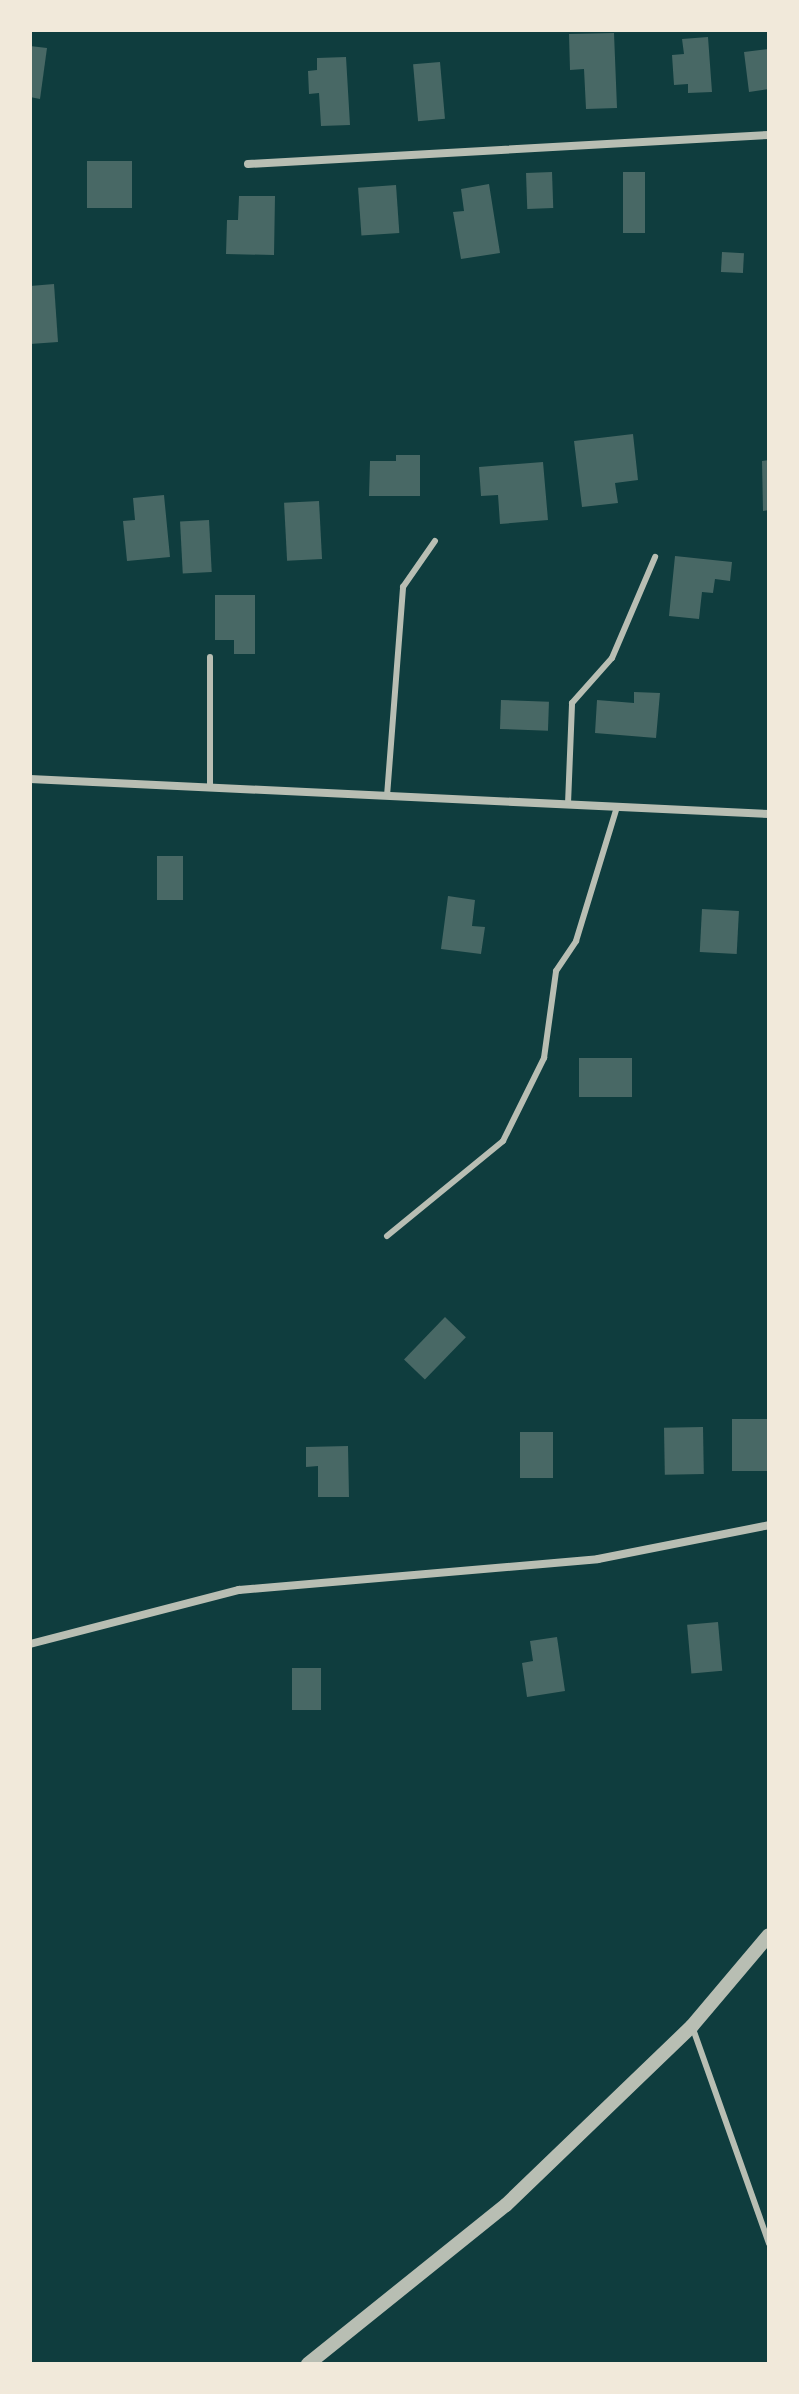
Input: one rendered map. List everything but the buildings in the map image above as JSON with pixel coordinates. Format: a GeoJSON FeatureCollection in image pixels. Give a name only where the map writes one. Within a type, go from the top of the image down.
{"type":"FeatureCollection","features":[{"type":"Feature","properties":{"kind":"street"},"geometry":{"type":"LineString","coordinates":[[248,164],[769,135]]}},
{"type":"Feature","properties":{"kind":"street"},"geometry":{"type":"LineString","coordinates":[[30,779],[769,814]]}},
{"type":"Feature","properties":{"kind":"street"},"geometry":{"type":"LineString","coordinates":[[30,1644],[239,1590],[598,1559],[769,1525]]}},
{"type":"Feature","properties":{"kind":"street"},"geometry":{"type":"LineString","coordinates":[[308,2364],[506,2205],[692,2026],[769,1935]]}},
{"type":"Feature","properties":{"kind":"lane"},"geometry":{"type":"LineString","coordinates":[[387,796],[403,587],[435,541]]}},
{"type":"Feature","properties":{"kind":"lane"},"geometry":{"type":"LineString","coordinates":[[568,804],[572,703],[612,658],[655,557]]}},
{"type":"Feature","properties":{"kind":"lane"},"geometry":{"type":"LineString","coordinates":[[210,657],[210,788]]}},
{"type":"Feature","properties":{"kind":"lane"},"geometry":{"type":"LineString","coordinates":[[387,1236],[503,1141],[544,1058],[556,971],[576,941],[617,807]]}},
{"type":"Feature","properties":{"kind":"lane"},"geometry":{"type":"LineString","coordinates":[[692,2026],[769,2244]]}}]}
